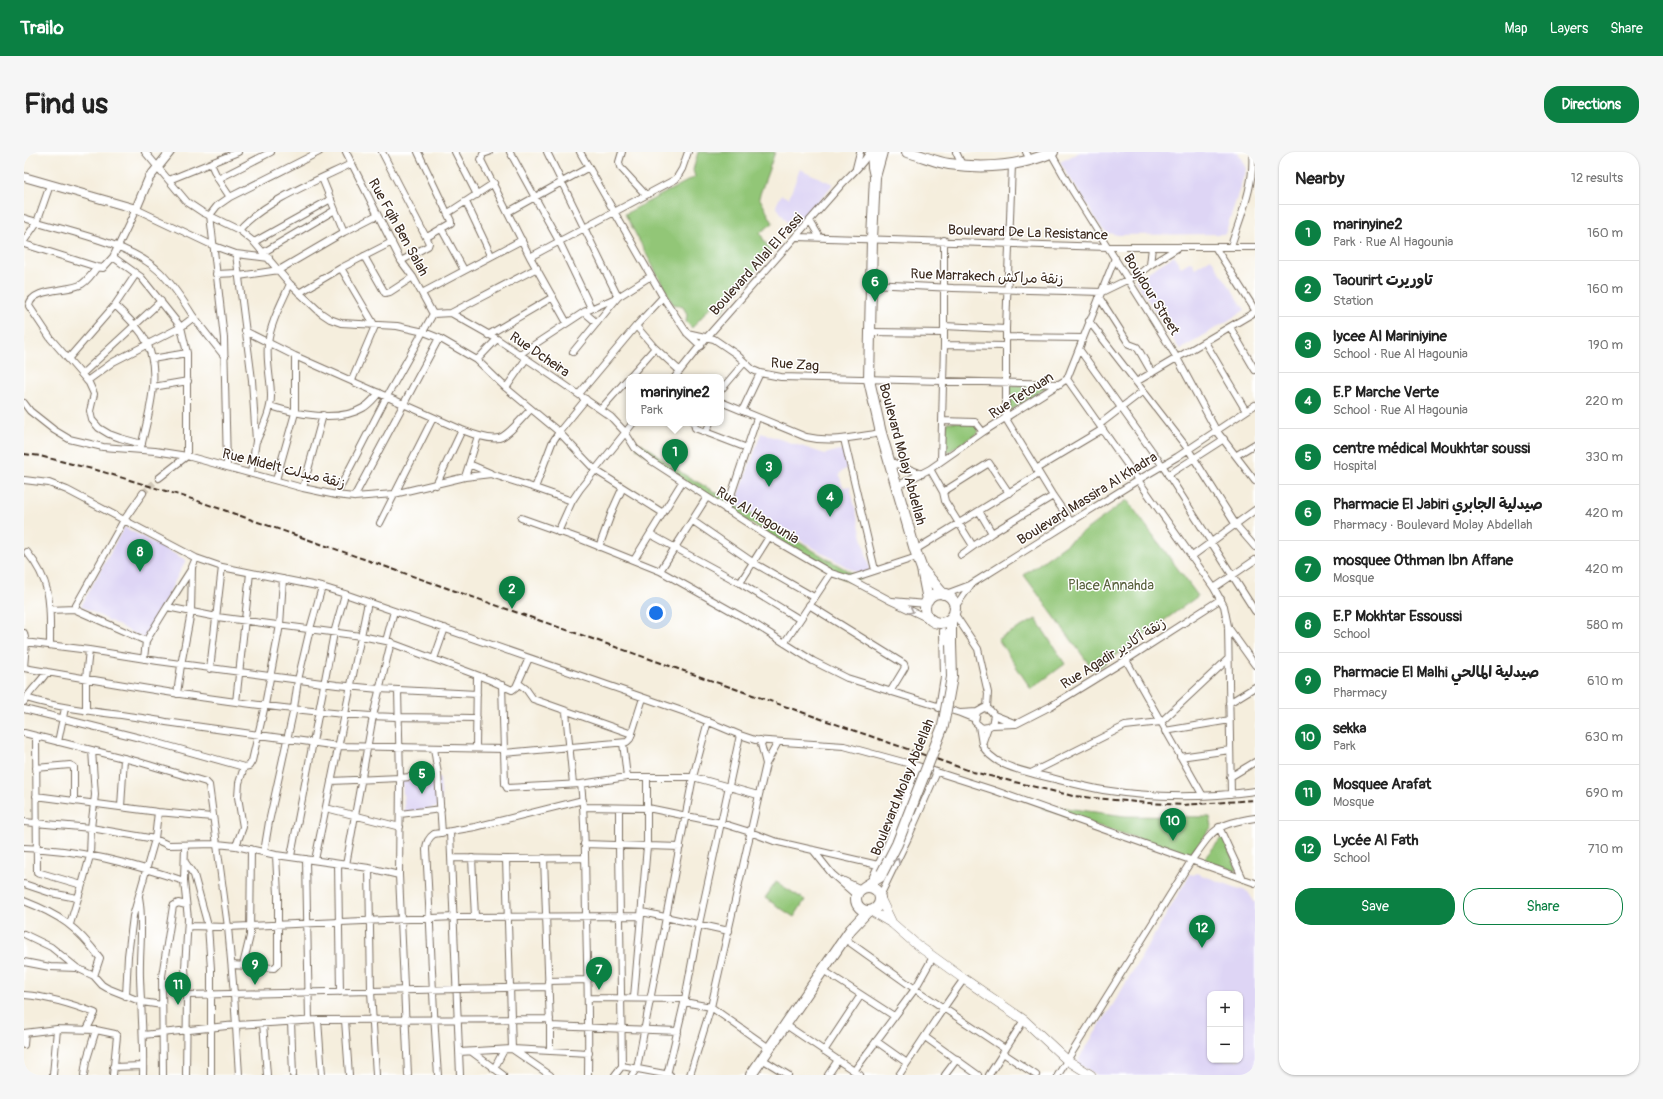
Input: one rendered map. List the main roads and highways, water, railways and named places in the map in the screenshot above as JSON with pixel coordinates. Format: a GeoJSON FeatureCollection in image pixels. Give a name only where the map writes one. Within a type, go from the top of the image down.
{"type":"FeatureCollection","features":[{"type":"Feature","properties":{"kind":"main road"},"geometry":{"type":"LineString","coordinates":[[872,152],[875,177]]}},
{"type":"Feature","properties":{"kind":"main road"},"geometry":{"type":"LineString","coordinates":[[875,177],[882,152]]}},
{"type":"Feature","properties":{"kind":"main road"},"geometry":{"type":"LineString","coordinates":[[913,153],[933,155],[948,164],[962,165],[1012,164],[1028,156],[1052,152]]}},
{"type":"Feature","properties":{"kind":"main road","name":"Boulevard Molay Abdellah"},"geometry":{"type":"LineString","coordinates":[[875,177],[869,380],[881,433],[916,554],[922,569],[927,602]]}},
{"type":"Feature","properties":{"kind":"main road","name":"Boulevard Molay Abdellah"},"geometry":{"type":"LineString","coordinates":[[922,569],[945,594]]}},
{"type":"Feature","properties":{"kind":"main road"},"geometry":{"type":"LineString","coordinates":[[938,625],[953,613],[952,600],[945,594],[933,595],[927,602],[927,614],[951,642]]}},
{"type":"Feature","properties":{"kind":"main road","name":"Boulevard Molay Abdellah"},"geometry":{"type":"LineString","coordinates":[[861,891],[880,872],[897,844],[943,726],[952,677],[951,642],[953,613]]}},
{"type":"Feature","properties":{"kind":"main road","name":"Boulevard Molay Abdellah"},"geometry":{"type":"LineString","coordinates":[[879,896],[880,872]]}},
{"type":"Feature","properties":{"kind":"main road"},"geometry":{"type":"LineString","coordinates":[[861,891],[872,887],[879,896],[893,924]]}},
{"type":"Feature","properties":{"kind":"main road"},"geometry":{"type":"LineString","coordinates":[[861,891],[860,908],[869,911],[893,924],[933,957],[1024,1020],[1067,1060],[1091,1075]]}},
{"type":"Feature","properties":{"kind":"main road"},"geometry":{"type":"LineString","coordinates":[[851,929],[861,891]]}},
{"type":"Feature","properties":{"kind":"main road"},"geometry":{"type":"LineString","coordinates":[[751,1075],[851,929],[869,911],[878,906],[879,896]]}},
{"type":"Feature","properties":{"kind":"tunnel"},"geometry":{"type":"LineString","coordinates":[[143,493],[159,478]]}},
{"type":"Feature","properties":{"kind":"railway"},"geometry":{"type":"LineString","coordinates":[[24,454],[40,456],[100,471],[195,500],[973,772],[1073,796],[1183,805],[1255,800]]}},
{"type":"Feature","properties":{"kind":"place","name":"Pharmacie El Jabiri صيدلية الجابري"},"geometry":{"type":"Point","coordinates":[875,302]}},
{"type":"Feature","properties":{"kind":"place","name":"marinyine2"},"geometry":{"type":"Point","coordinates":[675,472]}},
{"type":"Feature","properties":{"kind":"place","name":"lycee Al Mariniyine"},"geometry":{"type":"Point","coordinates":[769,487]}},
{"type":"Feature","properties":{"kind":"place","name":"E.P Marche Verte"},"geometry":{"type":"Point","coordinates":[830,517]}},
{"type":"Feature","properties":{"kind":"place","name":"E.P Mokhtar Essoussi"},"geometry":{"type":"Point","coordinates":[140,572]}},
{"type":"Feature","properties":{"kind":"place","name":"Taourirt تاوريرت"},"geometry":{"type":"Point","coordinates":[512,609]}},
{"type":"Feature","properties":{"kind":"place","name":"centre médical Moukhtar soussi"},"geometry":{"type":"Point","coordinates":[422,794]}},
{"type":"Feature","properties":{"kind":"place","name":"sekka"},"geometry":{"type":"Point","coordinates":[1173,841]}},
{"type":"Feature","properties":{"kind":"place","name":"Lycée Al Fath"},"geometry":{"type":"Point","coordinates":[1202,948]}},
{"type":"Feature","properties":{"kind":"place","name":"Pharmacie El Malhi صيدلية المالحي"},"geometry":{"type":"Point","coordinates":[255,985]}},
{"type":"Feature","properties":{"kind":"place","name":"mosquee Othman Ibn Affane"},"geometry":{"type":"Point","coordinates":[599,990]}},
{"type":"Feature","properties":{"kind":"place","name":"Mosquee Arafat"},"geometry":{"type":"Point","coordinates":[178,1005]}},
{"type":"Feature","properties":{"kind":"park label","name":"Place Annahda"},"geometry":{"type":"Point","coordinates":[1111,585]}}]}
